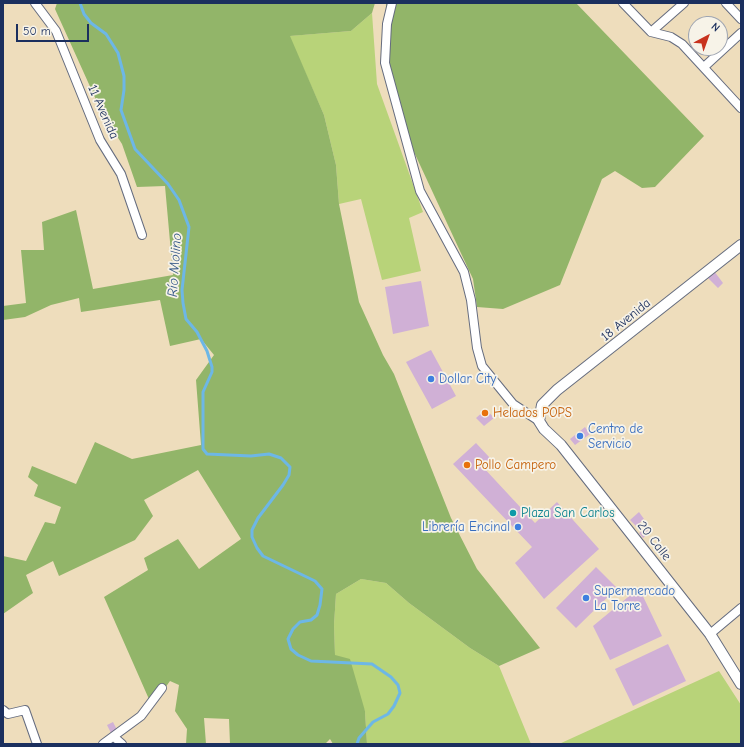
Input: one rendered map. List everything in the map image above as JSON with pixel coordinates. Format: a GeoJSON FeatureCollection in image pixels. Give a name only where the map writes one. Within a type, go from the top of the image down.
{"type":"FeatureCollection","features":[{"type":"Feature","properties":{"kind":"street","name":"11 Avenida"},"geometry":{"type":"LineString","coordinates":[[35,3],[56,31],[100,140],[121,174],[142,235]]}},
{"type":"Feature","properties":{"kind":"street"},"geometry":{"type":"LineString","coordinates":[[392,3],[386,24],[385,63],[420,191],[464,272],[471,300],[477,348],[482,366],[513,404],[539,421]]}},
{"type":"Feature","properties":{"kind":"street"},"geometry":{"type":"LineString","coordinates":[[623,3],[651,32],[677,40],[741,108]]}},
{"type":"Feature","properties":{"kind":"street"},"geometry":{"type":"LineString","coordinates":[[651,32],[684,3]]}},
{"type":"Feature","properties":{"kind":"street"},"geometry":{"type":"LineString","coordinates":[[726,3],[741,19]]}},
{"type":"Feature","properties":{"kind":"street"},"geometry":{"type":"LineString","coordinates":[[704,67],[741,32]]}},
{"type":"Feature","properties":{"kind":"street","name":"18 Avenida"},"geometry":{"type":"LineString","coordinates":[[539,421],[542,405],[557,390],[741,245]]}},
{"type":"Feature","properties":{"kind":"street","name":"20 Calle"},"geometry":{"type":"LineString","coordinates":[[539,421],[561,445],[710,634],[741,684]]}},
{"type":"Feature","properties":{"kind":"street"},"geometry":{"type":"LineString","coordinates":[[710,634],[741,608]]}},
{"type":"Feature","properties":{"kind":"street"},"geometry":{"type":"LineString","coordinates":[[103,744],[141,716],[162,688]]}},
{"type":"Feature","properties":{"kind":"street"},"geometry":{"type":"LineString","coordinates":[[3,710],[8,714],[24,710],[37,744]]}},
{"type":"Feature","properties":{"kind":"street"},"geometry":{"type":"LineString","coordinates":[[114,737],[122,744]]}},
{"type":"Feature","properties":{"kind":"green space"},"geometry":{"type":"Polygon","coordinates":[[[57,3],[375,3],[372,13],[351,31],[290,36],[324,115],[336,165],[339,204],[359,302],[383,355],[394,374],[451,518],[477,569],[540,648],[499,666],[470,648],[409,603],[386,583],[361,579],[336,594],[334,625],[335,655],[350,659],[365,711],[367,744],[333,744],[330,739],[325,744],[230,744],[229,719],[204,718],[206,744],[186,744],[187,729],[175,711],[179,685],[170,681],[152,706],[104,597],[148,570],[144,558],[178,539],[199,569],[241,539],[198,470],[144,500],[153,516],[135,540],[59,576],[53,561],[26,575],[33,593],[3,614],[3,556],[26,561],[45,522],[55,524],[61,507],[34,496],[38,485],[28,477],[32,466],[76,484],[95,442],[132,459],[201,445],[196,380],[214,355],[201,339],[170,346],[160,300],[81,312],[79,298],[51,305],[25,317],[3,320],[3,306],[26,303],[21,250],[44,250],[42,222],[76,210],[93,289],[173,275],[165,186],[137,187],[122,144],[102,113],[55,9],[57,3]]]}},
{"type":"Feature","properties":{"kind":"green space"},"geometry":{"type":"Polygon","coordinates":[[[386,3],[576,3],[704,136],[655,187],[642,188],[615,171],[602,179],[560,285],[503,309],[477,307],[473,279],[401,124],[385,58],[386,3]]]}},
{"type":"Feature","properties":{"kind":"green space"},"geometry":{"type":"Polygon","coordinates":[[[372,13],[377,84],[423,212],[409,218],[421,271],[382,280],[361,199],[339,204],[336,165],[324,115],[289,36],[351,31],[372,13]]]}},
{"type":"Feature","properties":{"kind":"green space"},"geometry":{"type":"Polygon","coordinates":[[[361,579],[386,583],[409,603],[470,648],[499,666],[531,744],[367,744],[365,711],[335,656],[334,625],[336,594],[361,579]]]}},
{"type":"Feature","properties":{"kind":"green space"},"geometry":{"type":"Polygon","coordinates":[[[719,671],[741,705],[741,744],[559,744],[719,671]]]}},
{"type":"Feature","properties":{"kind":"building"},"geometry":{"type":"Polygon","coordinates":[[[714,271],[723,283],[718,288],[707,277],[714,271]]]}},
{"type":"Feature","properties":{"kind":"building"},"geometry":{"type":"Polygon","coordinates":[[[421,281],[429,326],[393,334],[385,287],[421,281]]]}},
{"type":"Feature","properties":{"kind":"building","name":"Dollar City"},"geometry":{"type":"Polygon","coordinates":[[[431,350],[456,396],[432,409],[406,362],[431,350]]]}},
{"type":"Feature","properties":{"kind":"building","name":"Helados POPS"},"geometry":{"type":"Polygon","coordinates":[[[486,409],[494,418],[484,426],[476,418],[486,409]]]}},
{"type":"Feature","properties":{"kind":"building","name":"Centro de Servicio"},"geometry":{"type":"Polygon","coordinates":[[[585,427],[590,434],[575,445],[570,439],[585,427]]]}},
{"type":"Feature","properties":{"kind":"building","name":"Plaza San Carlos"},"geometry":{"type":"Polygon","coordinates":[[[476,443],[490,458],[482,466],[535,523],[557,502],[599,549],[544,599],[515,563],[532,547],[453,464],[476,443]]]}},
{"type":"Feature","properties":{"kind":"building"},"geometry":{"type":"Polygon","coordinates":[[[639,512],[644,519],[636,526],[630,520],[639,512]]]}},
{"type":"Feature","properties":{"kind":"building"},"geometry":{"type":"Polygon","coordinates":[[[646,528],[649,533],[643,538],[639,533],[646,528]]]}},
{"type":"Feature","properties":{"kind":"building","name":"Supermercado La Torre"},"geometry":{"type":"Polygon","coordinates":[[[596,567],[617,588],[576,628],[556,608],[596,567]]]}},
{"type":"Feature","properties":{"kind":"building"},"geometry":{"type":"Polygon","coordinates":[[[639,588],[662,636],[610,660],[593,626],[639,588]]]}},
{"type":"Feature","properties":{"kind":"building"},"geometry":{"type":"Polygon","coordinates":[[[668,644],[686,681],[633,706],[615,669],[668,644]]]}},
{"type":"Feature","properties":{"kind":"building"},"geometry":{"type":"Polygon","coordinates":[[[113,722],[117,730],[111,733],[107,725],[113,722]]]}},
{"type":"Feature","properties":{"kind":"waterway","name":"Río Molino"},"geometry":{"type":"LineString","coordinates":[[80,3],[84,14],[91,23],[106,34],[118,53],[124,76],[124,90],[121,110],[135,149],[168,184],[179,200],[189,227],[182,290],[183,303],[186,319],[197,332],[207,351],[212,367],[212,372],[203,392],[203,449],[207,454],[251,456],[269,454],[281,458],[290,467],[289,475],[283,485],[258,518],[252,530],[252,537],[263,556],[315,581],[322,589],[317,615],[311,620],[300,622],[293,629],[288,639],[291,649],[298,655],[311,661],[372,664],[391,677],[398,685],[400,693],[394,706],[388,714],[373,722],[359,738],[357,744]]}},
{"type":"Feature","properties":{"kind":"place","name":"Dollar City"},"geometry":{"type":"Point","coordinates":[431,379]}},
{"type":"Feature","properties":{"kind":"place","name":"Helados POPS"},"geometry":{"type":"Point","coordinates":[485,413]}},
{"type":"Feature","properties":{"kind":"place","name":"Centro de Servicio"},"geometry":{"type":"Point","coordinates":[580,436]}},
{"type":"Feature","properties":{"kind":"place","name":"Pollo Campero"},"geometry":{"type":"Point","coordinates":[467,465]}},
{"type":"Feature","properties":{"kind":"place","name":"Plaza San Carlos"},"geometry":{"type":"Point","coordinates":[513,513]}},
{"type":"Feature","properties":{"kind":"place","name":"Librería Encinal"},"geometry":{"type":"Point","coordinates":[518,527]}},
{"type":"Feature","properties":{"kind":"place","name":"Supermercado La Torre"},"geometry":{"type":"Point","coordinates":[586,598]}}]}
